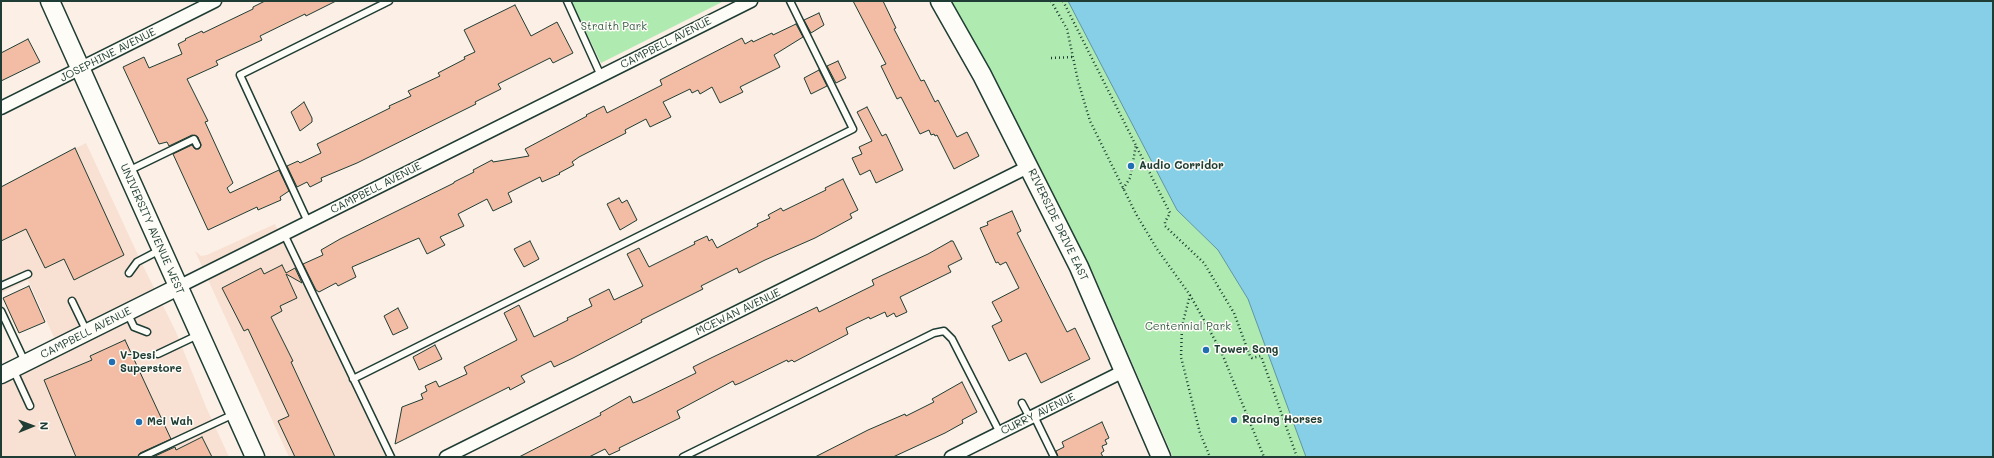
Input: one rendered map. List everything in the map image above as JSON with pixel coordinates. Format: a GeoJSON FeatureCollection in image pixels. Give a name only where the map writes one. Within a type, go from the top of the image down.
{"type":"FeatureCollection","features":[{"type":"Feature","properties":{"kind":"main road","name":"UNIVERSITY AVENUE WEST"},"geometry":{"type":"LineString","coordinates":[[50,1],[255,457]]}},
{"type":"Feature","properties":{"kind":"main road","name":"RIVERSIDE DRIVE EAST"},"geometry":{"type":"LineString","coordinates":[[940,1],[982,75],[1030,166],[1079,267],[1161,457]]}},
{"type":"Feature","properties":{"kind":"street","name":"JOSEPHINE AVENUE"},"geometry":{"type":"LineString","coordinates":[[1,108],[81,70],[196,8],[215,1]]}},
{"type":"Feature","properties":{"kind":"street","name":"CAMPBELL AVENUE"},"geometry":{"type":"LineString","coordinates":[[13,369],[751,1]]}},
{"type":"Feature","properties":{"kind":"street","name":"MCEWAN AVENUE"},"geometry":{"type":"LineString","coordinates":[[446,457],[1030,166]]}},
{"type":"Feature","properties":{"kind":"street","name":"CURRY AVENUE"},"geometry":{"type":"LineString","coordinates":[[957,456],[1124,371]]}},
{"type":"Feature","properties":{"kind":"lane"},"geometry":{"type":"LineString","coordinates":[[308,222],[240,75],[389,1]]}},
{"type":"Feature","properties":{"kind":"lane"},"geometry":{"type":"LineString","coordinates":[[567,1],[601,76]]}},
{"type":"Feature","properties":{"kind":"lane"},"geometry":{"type":"LineString","coordinates":[[353,379],[853,129],[790,1]]}},
{"type":"Feature","properties":{"kind":"lane"},"geometry":{"type":"LineString","coordinates":[[127,172],[194,139],[197,145]]}},
{"type":"Feature","properties":{"kind":"lane"},"geometry":{"type":"LineString","coordinates":[[284,234],[391,457]]}},
{"type":"Feature","properties":{"kind":"lane"},"geometry":{"type":"LineString","coordinates":[[129,273],[137,262],[161,249]]}},
{"type":"Feature","properties":{"kind":"lane"},"geometry":{"type":"LineString","coordinates":[[1,286],[28,274]]}},
{"type":"Feature","properties":{"kind":"lane"},"geometry":{"type":"LineString","coordinates":[[72,301],[87,332]]}},
{"type":"Feature","properties":{"kind":"lane"},"geometry":{"type":"LineString","coordinates":[[1,311],[13,369],[30,406]]}},
{"type":"Feature","properties":{"kind":"lane"},"geometry":{"type":"LineString","coordinates":[[127,312],[134,327],[148,332]]}},
{"type":"Feature","properties":{"kind":"lane"},"geometry":{"type":"LineString","coordinates":[[683,457],[934,333],[944,331],[952,338],[1000,433]]}},
{"type":"Feature","properties":{"kind":"lane"},"geometry":{"type":"LineString","coordinates":[[158,354],[199,334]]}},
{"type":"Feature","properties":{"kind":"lane"},"geometry":{"type":"LineString","coordinates":[[1022,403],[1032,417],[1054,457]]}},
{"type":"Feature","properties":{"kind":"lane"},"geometry":{"type":"LineString","coordinates":[[142,457],[235,413]]}},
{"type":"Feature","properties":{"kind":"path"},"geometry":{"type":"LineString","coordinates":[[1051,1],[1067,29],[1090,121],[1123,189],[1157,249],[1190,295],[1221,351],[1264,457]]}},
{"type":"Feature","properties":{"kind":"path"},"geometry":{"type":"LineString","coordinates":[[1062,1],[1170,213],[1165,222],[1165,226],[1204,264],[1234,313],[1250,356],[1252,358],[1261,356],[1297,457]]}},
{"type":"Feature","properties":{"kind":"path"},"geometry":{"type":"LineString","coordinates":[[1052,58],[1073,57]]}},
{"type":"Feature","properties":{"kind":"path"},"geometry":{"type":"LineString","coordinates":[[1123,189],[1130,178],[1136,145]]}},
{"type":"Feature","properties":{"kind":"path"},"geometry":{"type":"LineString","coordinates":[[1190,295],[1182,326],[1181,357],[1200,433],[1210,457]]}},
{"type":"Feature","properties":{"kind":"shaded area"},"geometry":{"type":"Polygon","coordinates":[[[86,143],[144,268],[176,332],[206,407],[229,457],[1,457],[1,384],[62,355],[28,280],[1,293],[1,187],[86,143]]]}},
{"type":"Feature","properties":{"kind":"shaded area"},"geometry":{"type":"Polygon","coordinates":[[[275,224],[387,457],[289,457],[195,251],[201,256],[207,255],[275,224]]]}},
{"type":"Feature","properties":{"kind":"green space","name":"Straith Park"},"geometry":{"type":"Polygon","coordinates":[[[571,1],[724,1],[601,63],[571,1]]]}},
{"type":"Feature","properties":{"kind":"green space","name":"Centennial Park"},"geometry":{"type":"Polygon","coordinates":[[[950,1],[1068,1],[1177,210],[1218,250],[1248,299],[1306,457],[1173,457],[1094,275],[994,76],[950,1]]]}},
{"type":"Feature","properties":{"kind":"water"},"geometry":{"type":"Polygon","coordinates":[[[1068,1],[1993,1],[1993,457],[1306,457],[1248,299],[1218,250],[1177,210],[1068,1]]]}},
{"type":"Feature","properties":{"kind":"building"},"geometry":{"type":"Polygon","coordinates":[[[265,1],[336,1],[260,36],[262,40],[216,61],[218,65],[187,79],[208,121],[205,122],[233,183],[227,188],[230,193],[279,170],[289,191],[280,197],[281,200],[258,210],[257,207],[208,230],[173,154],[192,145],[195,149],[199,149],[201,145],[198,137],[192,135],[169,146],[167,142],[159,144],[123,67],[144,57],[149,68],[182,54],[178,44],[186,40],[185,39],[202,31],[203,33],[253,9],[253,7],[265,1]]]}},
{"type":"Feature","properties":{"kind":"building"},"geometry":{"type":"Polygon","coordinates":[[[853,1],[883,1],[896,28],[894,29],[921,81],[924,80],[935,102],[938,100],[957,137],[967,132],[979,156],[954,169],[937,135],[931,135],[929,130],[920,134],[901,97],[897,99],[881,66],[886,64],[853,1]]]}},
{"type":"Feature","properties":{"kind":"building"},"geometry":{"type":"Polygon","coordinates":[[[515,5],[531,36],[557,22],[573,53],[553,63],[550,58],[498,84],[501,89],[475,102],[476,104],[357,163],[321,178],[322,181],[310,187],[307,182],[297,187],[287,166],[298,161],[300,163],[321,153],[317,144],[411,96],[408,91],[440,76],[438,73],[475,52],[464,30],[515,5]]]}},
{"type":"Feature","properties":{"kind":"building"},"geometry":{"type":"Polygon","coordinates":[[[819,13],[824,25],[811,33],[804,20],[819,13]]]}},
{"type":"Feature","properties":{"kind":"building"},"geometry":{"type":"Polygon","coordinates":[[[796,24],[803,37],[774,55],[780,67],[740,87],[743,92],[720,103],[712,87],[700,94],[698,90],[692,93],[690,89],[663,102],[671,117],[650,127],[646,119],[625,130],[626,133],[579,157],[572,162],[574,165],[559,173],[560,174],[542,182],[540,177],[508,193],[512,202],[493,211],[487,199],[458,214],[464,226],[440,237],[445,245],[427,254],[419,238],[352,267],[356,277],[338,286],[336,283],[319,292],[316,290],[303,264],[323,255],[321,250],[340,239],[454,183],[474,172],[473,170],[492,160],[493,162],[529,156],[525,149],[587,116],[586,115],[604,106],[607,113],[662,85],[660,80],[742,38],[745,44],[752,40],[753,42],[772,33],[773,35],[796,24]]]}},
{"type":"Feature","properties":{"kind":"building"},"geometry":{"type":"Polygon","coordinates":[[[28,39],[40,62],[1,81],[1,53],[28,39]]]}},
{"type":"Feature","properties":{"kind":"building"},"geometry":{"type":"Polygon","coordinates":[[[838,61],[846,78],[836,83],[827,66],[838,61]]]}},
{"type":"Feature","properties":{"kind":"building"},"geometry":{"type":"Polygon","coordinates":[[[819,70],[827,86],[811,94],[804,78],[819,70]]]}},
{"type":"Feature","properties":{"kind":"building"},"geometry":{"type":"Polygon","coordinates":[[[304,102],[312,118],[312,122],[300,131],[291,112],[304,102]]]}},
{"type":"Feature","properties":{"kind":"building"},"geometry":{"type":"Polygon","coordinates":[[[867,107],[882,136],[886,134],[903,170],[876,183],[870,170],[860,175],[852,158],[862,154],[859,147],[872,141],[857,112],[867,107]]]}},
{"type":"Feature","properties":{"kind":"building"},"geometry":{"type":"Polygon","coordinates":[[[75,148],[124,255],[74,280],[64,259],[45,268],[26,229],[1,241],[1,187],[75,148]]]}},
{"type":"Feature","properties":{"kind":"building"},"geometry":{"type":"Polygon","coordinates":[[[843,179],[858,210],[850,214],[852,218],[815,238],[739,273],[737,268],[701,286],[703,289],[641,320],[642,322],[573,358],[554,367],[551,361],[521,376],[525,382],[510,390],[509,387],[395,444],[402,407],[423,399],[421,394],[427,391],[425,386],[436,381],[439,387],[467,374],[464,367],[517,340],[504,313],[519,305],[534,337],[568,320],[567,318],[592,306],[589,299],[609,289],[614,300],[643,286],[627,254],[639,248],[649,267],[695,244],[694,242],[707,236],[709,241],[712,239],[717,248],[758,226],[757,224],[770,218],[768,215],[781,208],[783,211],[826,190],[825,188],[843,179]]]}},
{"type":"Feature","properties":{"kind":"building"},"geometry":{"type":"Polygon","coordinates":[[[619,198],[622,203],[627,200],[637,220],[620,230],[607,204],[619,198]]]}},
{"type":"Feature","properties":{"kind":"building"},"geometry":{"type":"Polygon","coordinates":[[[1012,211],[1021,231],[1017,233],[1067,332],[1075,328],[1090,359],[1041,383],[1026,353],[1009,361],[992,326],[1002,321],[992,302],[1019,288],[1006,262],[1000,265],[998,262],[996,263],[980,228],[988,225],[987,222],[1012,211]]]}},
{"type":"Feature","properties":{"kind":"building"},"geometry":{"type":"Polygon","coordinates":[[[530,241],[539,259],[524,267],[514,249],[530,241]]]}},
{"type":"Feature","properties":{"kind":"building"},"geometry":{"type":"Polygon","coordinates":[[[953,241],[962,259],[948,266],[951,272],[900,297],[907,312],[896,317],[894,313],[887,317],[885,312],[870,319],[869,317],[846,328],[848,334],[794,362],[792,360],[788,362],[787,360],[735,385],[733,381],[677,411],[680,418],[619,448],[620,450],[609,455],[605,449],[589,457],[519,457],[601,415],[600,413],[630,396],[633,403],[641,400],[696,373],[693,367],[711,358],[817,307],[819,312],[874,285],[872,280],[928,254],[953,241]]]}},
{"type":"Feature","properties":{"kind":"building"},"geometry":{"type":"Polygon","coordinates":[[[282,265],[286,273],[295,268],[302,283],[286,274],[297,298],[280,306],[282,311],[271,317],[293,361],[291,362],[335,457],[295,457],[278,421],[289,416],[248,329],[244,331],[222,288],[261,268],[264,274],[282,265]]]}},
{"type":"Feature","properties":{"kind":"building"},"geometry":{"type":"Polygon","coordinates":[[[29,286],[45,322],[19,333],[3,298],[29,286]]]}},
{"type":"Feature","properties":{"kind":"building"},"geometry":{"type":"Polygon","coordinates":[[[398,308],[408,328],[393,335],[384,316],[398,308]]]}},
{"type":"Feature","properties":{"kind":"building"},"geometry":{"type":"Polygon","coordinates":[[[125,340],[171,439],[140,453],[138,457],[76,457],[44,380],[92,360],[90,356],[125,340]]]}},
{"type":"Feature","properties":{"kind":"building"},"geometry":{"type":"Polygon","coordinates":[[[435,345],[442,359],[419,370],[413,357],[435,345]]]}},
{"type":"Feature","properties":{"kind":"building"},"geometry":{"type":"Polygon","coordinates":[[[962,382],[977,412],[962,420],[963,423],[945,433],[893,457],[815,457],[868,430],[905,414],[906,416],[934,402],[932,399],[962,382]]]}},
{"type":"Feature","properties":{"kind":"building"},"geometry":{"type":"Polygon","coordinates":[[[1102,422],[1109,438],[1105,440],[1107,444],[1102,446],[1104,451],[1101,453],[1103,457],[1058,457],[1056,451],[1064,447],[1062,442],[1102,422]]]}},
{"type":"Feature","properties":{"kind":"building"},"geometry":{"type":"Polygon","coordinates":[[[202,437],[212,457],[153,457],[175,447],[176,450],[202,437]]]}},
{"type":"Feature","properties":{"kind":"place","name":"Audio Corridor"},"geometry":{"type":"Point","coordinates":[1131,166]}},
{"type":"Feature","properties":{"kind":"place","name":"Tower Song"},"geometry":{"type":"Point","coordinates":[1206,350]}},
{"type":"Feature","properties":{"kind":"place","name":"V-Desi Superstore"},"geometry":{"type":"Point","coordinates":[112,362]}},
{"type":"Feature","properties":{"kind":"place","name":"Racing Horses"},"geometry":{"type":"Point","coordinates":[1234,420]}},
{"type":"Feature","properties":{"kind":"place","name":"Mei Wah"},"geometry":{"type":"Point","coordinates":[139,422]}}]}
